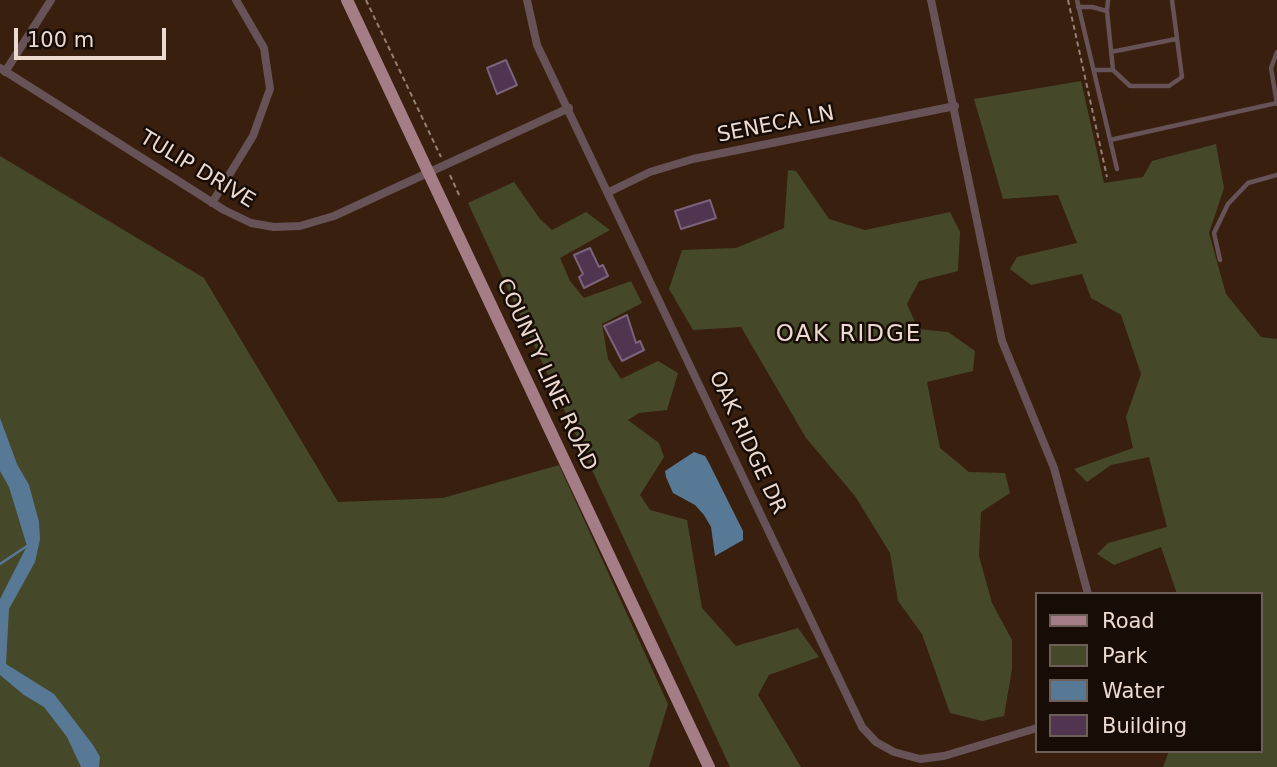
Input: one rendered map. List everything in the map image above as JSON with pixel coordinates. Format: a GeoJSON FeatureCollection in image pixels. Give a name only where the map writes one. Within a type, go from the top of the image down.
{"type":"FeatureCollection","features":[{"type":"Feature","properties":{"kind":"main road","name":"COUNTY LINE ROAD"},"geometry":{"type":"LineString","coordinates":[[347,0],[709,767]]}},
{"type":"Feature","properties":{"kind":"street"},"geometry":{"type":"LineString","coordinates":[[3,70],[51,0]]}},
{"type":"Feature","properties":{"kind":"street"},"geometry":{"type":"LineString","coordinates":[[212,203],[259,125],[270,89],[264,48],[236,0]]}},
{"type":"Feature","properties":{"kind":"street","name":"OAK RIDGE DR"},"geometry":{"type":"LineString","coordinates":[[527,0],[537,45],[862,727],[876,742],[894,752],[920,759],[944,756],[1036,728]]}},
{"type":"Feature","properties":{"kind":"street"},"geometry":{"type":"LineString","coordinates":[[931,0],[1003,341],[1054,468],[1087,592]]}},
{"type":"Feature","properties":{"kind":"street","name":"TULIP DRIVE"},"geometry":{"type":"LineString","coordinates":[[3,70],[212,203],[251,223],[300,226],[334,216],[569,108]]}},
{"type":"Feature","properties":{"kind":"street","name":"SENECA LN"},"geometry":{"type":"LineString","coordinates":[[609,192],[650,172],[693,159],[955,106]]}},
{"type":"Feature","properties":{"kind":"lane"},"geometry":{"type":"LineString","coordinates":[[1077,0],[1117,169]]}},
{"type":"Feature","properties":{"kind":"lane"},"geometry":{"type":"LineString","coordinates":[[1108,0],[1114,70],[1130,86],[1169,86],[1182,77],[1172,0]]}},
{"type":"Feature","properties":{"kind":"lane"},"geometry":{"type":"LineString","coordinates":[[1078,7],[1092,6],[1107,11]]}},
{"type":"Feature","properties":{"kind":"lane"},"geometry":{"type":"LineString","coordinates":[[1111,52],[1176,39]]}},
{"type":"Feature","properties":{"kind":"lane"},"geometry":{"type":"LineString","coordinates":[[1110,140],[1277,104],[1271,68],[1277,52]]}},
{"type":"Feature","properties":{"kind":"lane"},"geometry":{"type":"LineString","coordinates":[[1094,71],[1114,70]]}},
{"type":"Feature","properties":{"kind":"lane"},"geometry":{"type":"LineString","coordinates":[[1220,260],[1214,233],[1228,204],[1248,183],[1277,175]]}},
{"type":"Feature","properties":{"kind":"path"},"geometry":{"type":"LineString","coordinates":[[366,0],[460,197]]}},
{"type":"Feature","properties":{"kind":"path"},"geometry":{"type":"LineString","coordinates":[[1068,0],[1107,177]]}},
{"type":"Feature","properties":{"kind":"green space"},"geometry":{"type":"Polygon","coordinates":[[[1081,81],[1104,183],[1143,177],[1152,161],[1216,144],[1224,188],[1209,233],[1226,294],[1261,337],[1277,339],[1277,767],[1163,767],[1168,753],[1263,753],[1263,592],[1176,592],[1161,547],[1114,565],[1097,554],[1108,543],[1167,527],[1149,457],[1111,465],[1087,482],[1074,469],[1133,448],[1126,417],[1141,374],[1121,315],[1091,298],[1082,274],[1031,285],[1010,269],[1017,257],[1077,243],[1058,195],[1003,199],[974,99],[1081,81]]]}},
{"type":"Feature","properties":{"kind":"green space"},"geometry":{"type":"Polygon","coordinates":[[[0,156],[204,278],[338,502],[443,498],[559,465],[668,704],[649,767],[0,767],[0,156]]]}},
{"type":"Feature","properties":{"kind":"green space"},"geometry":{"type":"Polygon","coordinates":[[[788,170],[796,171],[829,219],[865,230],[950,212],[960,232],[958,271],[919,281],[907,304],[918,329],[948,332],[975,351],[973,371],[927,382],[940,448],[969,472],[1005,473],[1010,493],[981,512],[979,556],[992,603],[1012,640],[1012,669],[1004,716],[982,721],[950,713],[922,634],[898,601],[890,553],[855,496],[806,438],[741,327],[693,330],[669,289],[682,250],[736,248],[784,228],[788,170]]]}},
{"type":"Feature","properties":{"kind":"green space"},"geometry":{"type":"Polygon","coordinates":[[[514,182],[540,219],[552,230],[586,212],[610,230],[560,258],[570,281],[584,298],[631,281],[642,303],[602,324],[608,359],[621,379],[658,361],[678,373],[667,410],[639,413],[628,420],[659,443],[664,457],[640,495],[650,510],[687,520],[702,608],[736,646],[798,628],[819,657],[769,675],[758,695],[801,767],[730,767],[468,203],[514,182]]]}},
{"type":"Feature","properties":{"kind":"water"},"geometry":{"type":"Polygon","coordinates":[[[0,418],[17,464],[29,485],[39,522],[40,539],[35,562],[9,609],[6,664],[54,694],[93,745],[100,757],[99,767],[81,767],[67,737],[44,707],[0,675],[0,599],[27,546],[9,487],[0,471],[0,418]]]}},
{"type":"Feature","properties":{"kind":"water"},"geometry":{"type":"Polygon","coordinates":[[[694,452],[705,456],[743,531],[743,540],[715,556],[711,527],[704,515],[695,505],[673,493],[666,477],[665,471],[694,452]]]}},
{"type":"Feature","properties":{"kind":"building"},"geometry":{"type":"Polygon","coordinates":[[[506,60],[517,85],[497,94],[487,68],[506,60]]]}},
{"type":"Feature","properties":{"kind":"building"},"geometry":{"type":"Polygon","coordinates":[[[710,200],[716,218],[681,229],[675,211],[710,200]]]}},
{"type":"Feature","properties":{"kind":"building"},"geometry":{"type":"Polygon","coordinates":[[[590,248],[599,267],[603,265],[608,276],[584,288],[579,277],[583,274],[574,255],[590,248]]]}},
{"type":"Feature","properties":{"kind":"building"},"geometry":{"type":"Polygon","coordinates":[[[627,315],[636,343],[640,341],[644,350],[622,361],[604,326],[627,315]]]}},
{"type":"Feature","properties":{"kind":"waterway"},"geometry":{"type":"LineString","coordinates":[[0,564],[27,546]]}},
{"type":"Feature","properties":{"kind":"district","name":"OAK RIDGE"},"geometry":{"type":"Point","coordinates":[849,335]}}]}
